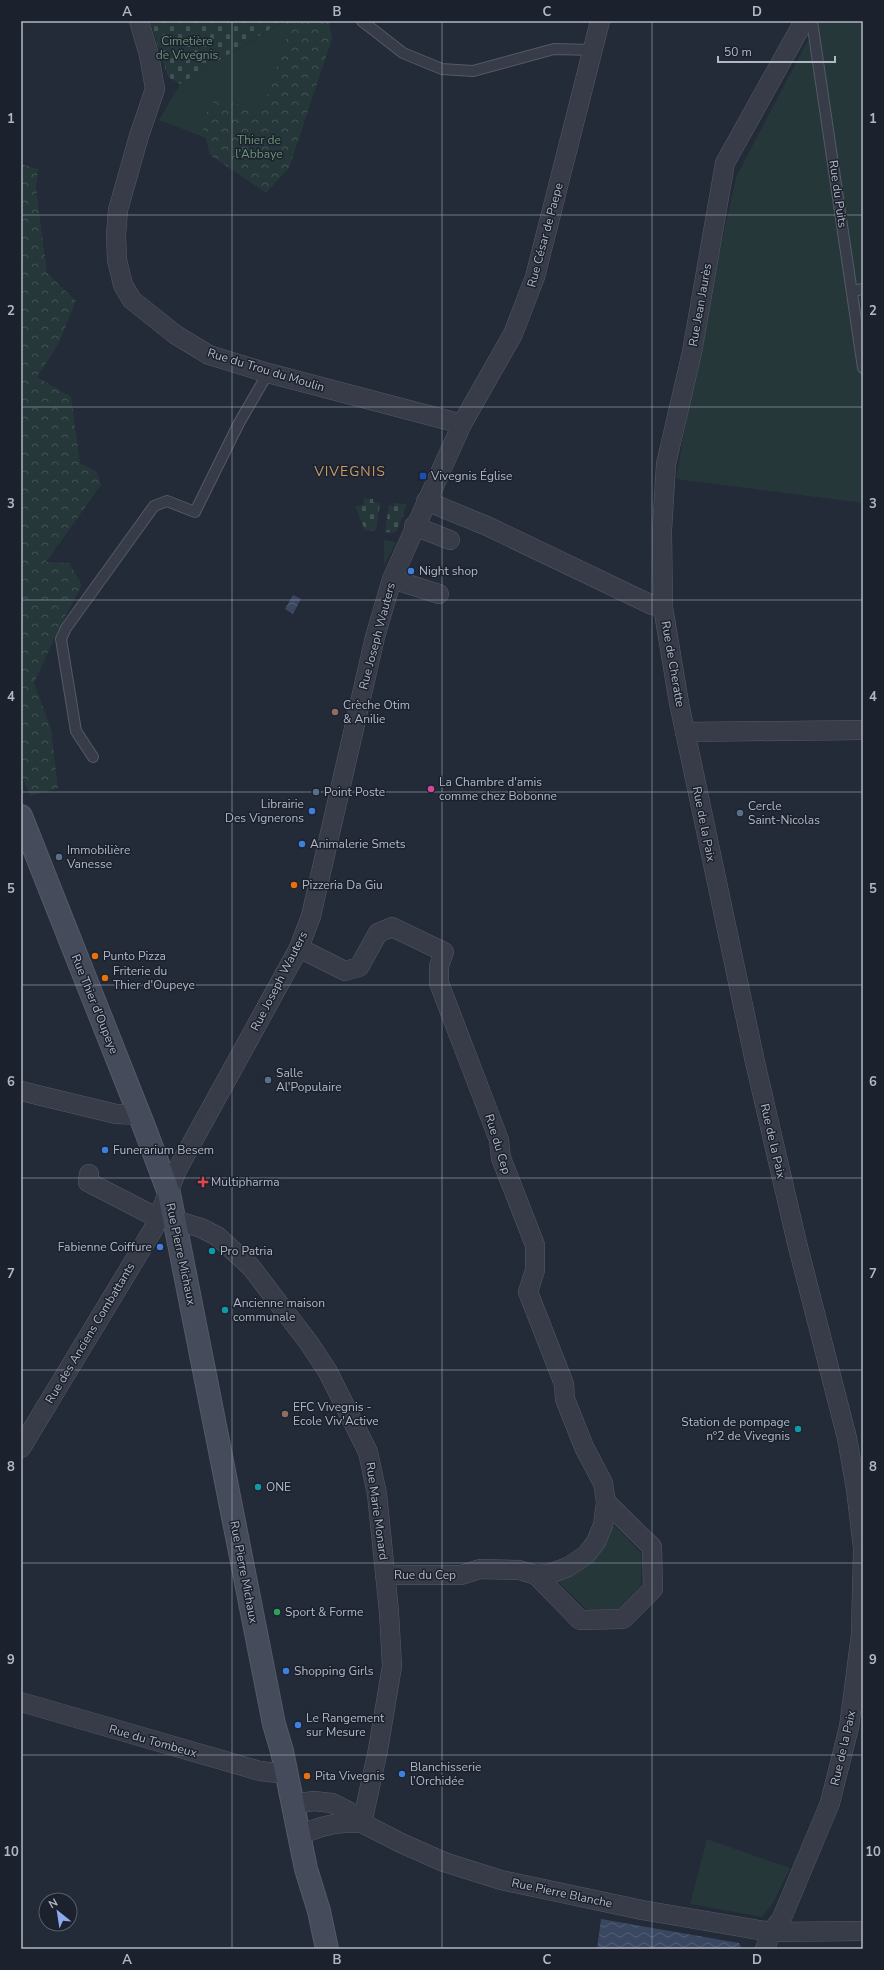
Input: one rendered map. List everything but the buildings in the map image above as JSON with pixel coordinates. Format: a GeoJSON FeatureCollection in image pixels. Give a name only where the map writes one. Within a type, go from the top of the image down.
{"type":"FeatureCollection","features":[{"type":"Feature","properties":{"kind":"main road","name":"Rue Thier d'Oupeye"},"geometry":{"type":"LineString","coordinates":[[21,816],[140,1115],[169,1193]]}},
{"type":"Feature","properties":{"kind":"main road","name":"Rue Pierre Michaux"},"geometry":{"type":"LineString","coordinates":[[169,1193],[167,1219],[274,1724],[327,1949]]}},
{"type":"Feature","properties":{"kind":"street","name":"Rue César de Paepe"},"geometry":{"type":"LineString","coordinates":[[426,502],[462,424],[513,334],[535,277],[600,21]]}},
{"type":"Feature","properties":{"kind":"street","name":"Rue Jean Jaurès"},"geometry":{"type":"LineString","coordinates":[[663,607],[662,531],[666,464],[692,352],[725,163],[804,21]]}},
{"type":"Feature","properties":{"kind":"street","name":"Rue du Trou du Moulin"},"geometry":{"type":"LineString","coordinates":[[139,22],[149,55],[155,89],[139,136],[118,210],[116,235],[117,260],[123,285],[132,300],[176,335],[209,355],[268,373],[462,424]]}},
{"type":"Feature","properties":{"kind":"street","name":"Rue de Cheratte"},"geometry":{"type":"LineString","coordinates":[[426,502],[487,526],[652,605],[663,607],[685,732]]}},
{"type":"Feature","properties":{"kind":"street","name":"Rue Joseph Wauters"},"geometry":{"type":"LineString","coordinates":[[169,1193],[177,1170],[298,948],[311,916],[375,637],[392,579],[414,526],[426,502]]}},
{"type":"Feature","properties":{"kind":"street"},"geometry":{"type":"LineString","coordinates":[[414,526],[450,540]]}},
{"type":"Feature","properties":{"kind":"street"},"geometry":{"type":"LineString","coordinates":[[392,579],[439,594]]}},
{"type":"Feature","properties":{"kind":"street"},"geometry":{"type":"LineString","coordinates":[[685,732],[863,730]]}},
{"type":"Feature","properties":{"kind":"street","name":"Rue de la Paix"},"geometry":{"type":"LineString","coordinates":[[685,732],[757,1070],[797,1243],[846,1438],[856,1489],[863,1549],[861,1634],[849,1727],[830,1803],[781,1920],[768,1941]]}},
{"type":"Feature","properties":{"kind":"street","name":"Rue du Cep"},"geometry":{"type":"LineString","coordinates":[[298,948],[345,971],[359,967],[378,933],[392,927],[444,952],[439,966],[439,983],[500,1140],[501,1158],[535,1245],[535,1270],[528,1292],[564,1384],[565,1398],[584,1447],[603,1483],[606,1502],[603,1525],[596,1542],[586,1555],[568,1567],[549,1574],[536,1575],[519,1570],[480,1569],[461,1575],[386,1575]]}},
{"type":"Feature","properties":{"kind":"street"},"geometry":{"type":"LineString","coordinates":[[21,1091],[116,1114],[140,1115]]}},
{"type":"Feature","properties":{"kind":"street"},"geometry":{"type":"LineString","coordinates":[[89,1174],[88,1182],[167,1219]]}},
{"type":"Feature","properties":{"kind":"street","name":"Rue des Anciens Combattants"},"geometry":{"type":"LineString","coordinates":[[21,1448],[167,1219]]}},
{"type":"Feature","properties":{"kind":"street","name":"Rue Marie Monard"},"geometry":{"type":"LineString","coordinates":[[167,1219],[201,1228],[216,1236],[251,1267],[309,1343],[328,1372],[368,1452],[373,1472],[386,1575],[392,1666],[378,1750],[362,1823]]}},
{"type":"Feature","properties":{"kind":"street"},"geometry":{"type":"LineString","coordinates":[[536,1575],[580,1620],[623,1619],[653,1589],[652,1547],[606,1502]]}},
{"type":"Feature","properties":{"kind":"street","name":"Rue du Tombeux"},"geometry":{"type":"LineString","coordinates":[[21,1702],[260,1771],[286,1774]]}},
{"type":"Feature","properties":{"kind":"street","name":"Rue Pierre Blanche"},"geometry":{"type":"LineString","coordinates":[[293,1804],[314,1801],[332,1803],[348,1810],[362,1823],[444,1862],[501,1880],[642,1910],[768,1941],[863,1931]]}},
{"type":"Feature","properties":{"kind":"street","name":"Rue Pierre Blanche"},"geometry":{"type":"LineString","coordinates":[[300,1835],[332,1823],[362,1823]]}},
{"type":"Feature","properties":{"kind":"lane"},"geometry":{"type":"LineString","coordinates":[[362,21],[403,53],[442,69],[473,71],[554,49],[592,50]]}},
{"type":"Feature","properties":{"kind":"lane","name":"Rue du Puits"},"geometry":{"type":"LineString","coordinates":[[812,21],[863,368]]}},
{"type":"Feature","properties":{"kind":"lane"},"geometry":{"type":"LineString","coordinates":[[852,291],[863,289]]}},
{"type":"Feature","properties":{"kind":"lane"},"geometry":{"type":"LineString","coordinates":[[93,757],[76,731],[61,639],[66,628],[154,506],[167,501],[195,512],[239,423],[268,373]]}},
{"type":"Feature","properties":{"kind":"green space","name":"Cimetière de Vivegnis"},"geometry":{"type":"Polygon","coordinates":[[[150,21],[282,22],[180,84],[168,77],[150,21]]]}},
{"type":"Feature","properties":{"kind":"green space","name":"Thier de l'Abbaye"},"geometry":{"type":"Polygon","coordinates":[[[282,21],[329,21],[332,39],[289,168],[266,193],[210,155],[201,121],[216,99],[262,111],[288,32],[282,21]]]}},
{"type":"Feature","properties":{"kind":"green space"},"geometry":{"type":"Polygon","coordinates":[[[818,21],[863,21],[863,503],[676,479],[698,352],[736,177],[818,21]]]}},
{"type":"Feature","properties":{"kind":"green space"},"geometry":{"type":"Polygon","coordinates":[[[283,22],[289,31],[262,111],[201,121],[206,138],[159,120],[180,84],[283,22]]]}},
{"type":"Feature","properties":{"kind":"green space"},"geometry":{"type":"Polygon","coordinates":[[[21,164],[38,169],[36,188],[47,273],[76,301],[59,343],[37,377],[71,397],[80,463],[97,472],[101,485],[46,562],[69,563],[82,585],[58,630],[34,683],[51,729],[58,788],[30,796],[21,773],[21,164]]]}},
{"type":"Feature","properties":{"kind":"green space"},"geometry":{"type":"Polygon","coordinates":[[[364,498],[373,499],[373,502],[380,503],[376,531],[365,530],[355,506],[363,505],[364,498]]]}},
{"type":"Feature","properties":{"kind":"green space"},"geometry":{"type":"Polygon","coordinates":[[[394,503],[407,504],[397,531],[394,533],[385,532],[389,505],[394,506],[394,503]]]}},
{"type":"Feature","properties":{"kind":"green space"},"geometry":{"type":"Polygon","coordinates":[[[384,540],[396,542],[384,566],[384,540]]]}},
{"type":"Feature","properties":{"kind":"green space"},"geometry":{"type":"Polygon","coordinates":[[[610,1521],[641,1553],[641,1586],[618,1609],[586,1609],[554,1578],[610,1521]]]}},
{"type":"Feature","properties":{"kind":"green space"},"geometry":{"type":"Polygon","coordinates":[[[707,1839],[790,1868],[773,1903],[762,1917],[690,1904],[707,1839]]]}},
{"type":"Feature","properties":{"kind":"water"},"geometry":{"type":"Polygon","coordinates":[[[293,595],[301,599],[293,614],[285,609],[293,595]]]}},
{"type":"Feature","properties":{"kind":"water"},"geometry":{"type":"Polygon","coordinates":[[[601,1919],[739,1943],[742,1949],[597,1949],[601,1919]]]}},
{"type":"Feature","properties":{"kind":"place","name":"Vivegnis Église"},"geometry":{"type":"Point","coordinates":[423,476]}},
{"type":"Feature","properties":{"kind":"place","name":"Night shop"},"geometry":{"type":"Point","coordinates":[411,571]}},
{"type":"Feature","properties":{"kind":"place","name":"Crèche Otim & Anilie"},"geometry":{"type":"Point","coordinates":[335,712]}},
{"type":"Feature","properties":{"kind":"place","name":"La Chambre d'amis comme chez Bobonne"},"geometry":{"type":"Point","coordinates":[431,789]}},
{"type":"Feature","properties":{"kind":"place","name":"Point Poste"},"geometry":{"type":"Point","coordinates":[316,792]}},
{"type":"Feature","properties":{"kind":"place","name":"Librairie Des Vignerons"},"geometry":{"type":"Point","coordinates":[312,811]}},
{"type":"Feature","properties":{"kind":"place","name":"Cercle Saint-Nicolas"},"geometry":{"type":"Point","coordinates":[740,813]}},
{"type":"Feature","properties":{"kind":"place","name":"Animalerie Smets"},"geometry":{"type":"Point","coordinates":[302,844]}},
{"type":"Feature","properties":{"kind":"place","name":"Immobilière Vanesse"},"geometry":{"type":"Point","coordinates":[59,857]}},
{"type":"Feature","properties":{"kind":"place","name":"Pizzeria Da Giu"},"geometry":{"type":"Point","coordinates":[294,885]}},
{"type":"Feature","properties":{"kind":"place","name":"Punto Pizza"},"geometry":{"type":"Point","coordinates":[95,956]}},
{"type":"Feature","properties":{"kind":"place","name":"Friterie du Thier d'Oupeye"},"geometry":{"type":"Point","coordinates":[105,978]}},
{"type":"Feature","properties":{"kind":"place","name":"Salle Al'Populaire"},"geometry":{"type":"Point","coordinates":[268,1080]}},
{"type":"Feature","properties":{"kind":"place","name":"Funerarium Besem"},"geometry":{"type":"Point","coordinates":[105,1150]}},
{"type":"Feature","properties":{"kind":"place","name":"Multipharma"},"geometry":{"type":"Point","coordinates":[203,1182]}},
{"type":"Feature","properties":{"kind":"place","name":"Fabienne Coiffure"},"geometry":{"type":"Point","coordinates":[160,1247]}},
{"type":"Feature","properties":{"kind":"place","name":"Pro Patria"},"geometry":{"type":"Point","coordinates":[212,1251]}},
{"type":"Feature","properties":{"kind":"place","name":"Ancienne maison communale"},"geometry":{"type":"Point","coordinates":[225,1310]}},
{"type":"Feature","properties":{"kind":"place","name":"EFC Vivegnis - Ecole Viv'Active"},"geometry":{"type":"Point","coordinates":[285,1414]}},
{"type":"Feature","properties":{"kind":"place","name":"Station de pompage n°2 de Vivegnis"},"geometry":{"type":"Point","coordinates":[798,1429]}},
{"type":"Feature","properties":{"kind":"place","name":"ONE"},"geometry":{"type":"Point","coordinates":[258,1487]}},
{"type":"Feature","properties":{"kind":"place","name":"Sport & Forme"},"geometry":{"type":"Point","coordinates":[277,1612]}},
{"type":"Feature","properties":{"kind":"place","name":"Shopping Girls"},"geometry":{"type":"Point","coordinates":[286,1671]}},
{"type":"Feature","properties":{"kind":"place","name":"Le Rangement sur Mesure"},"geometry":{"type":"Point","coordinates":[298,1725]}},
{"type":"Feature","properties":{"kind":"place","name":"Blanchisserie l’Orchidée"},"geometry":{"type":"Point","coordinates":[402,1774]}},
{"type":"Feature","properties":{"kind":"place","name":"Pita Vivegnis"},"geometry":{"type":"Point","coordinates":[307,1776]}},
{"type":"Feature","properties":{"kind":"district","name":"VIVEGNIS"},"geometry":{"type":"Point","coordinates":[350,471]}}]}
